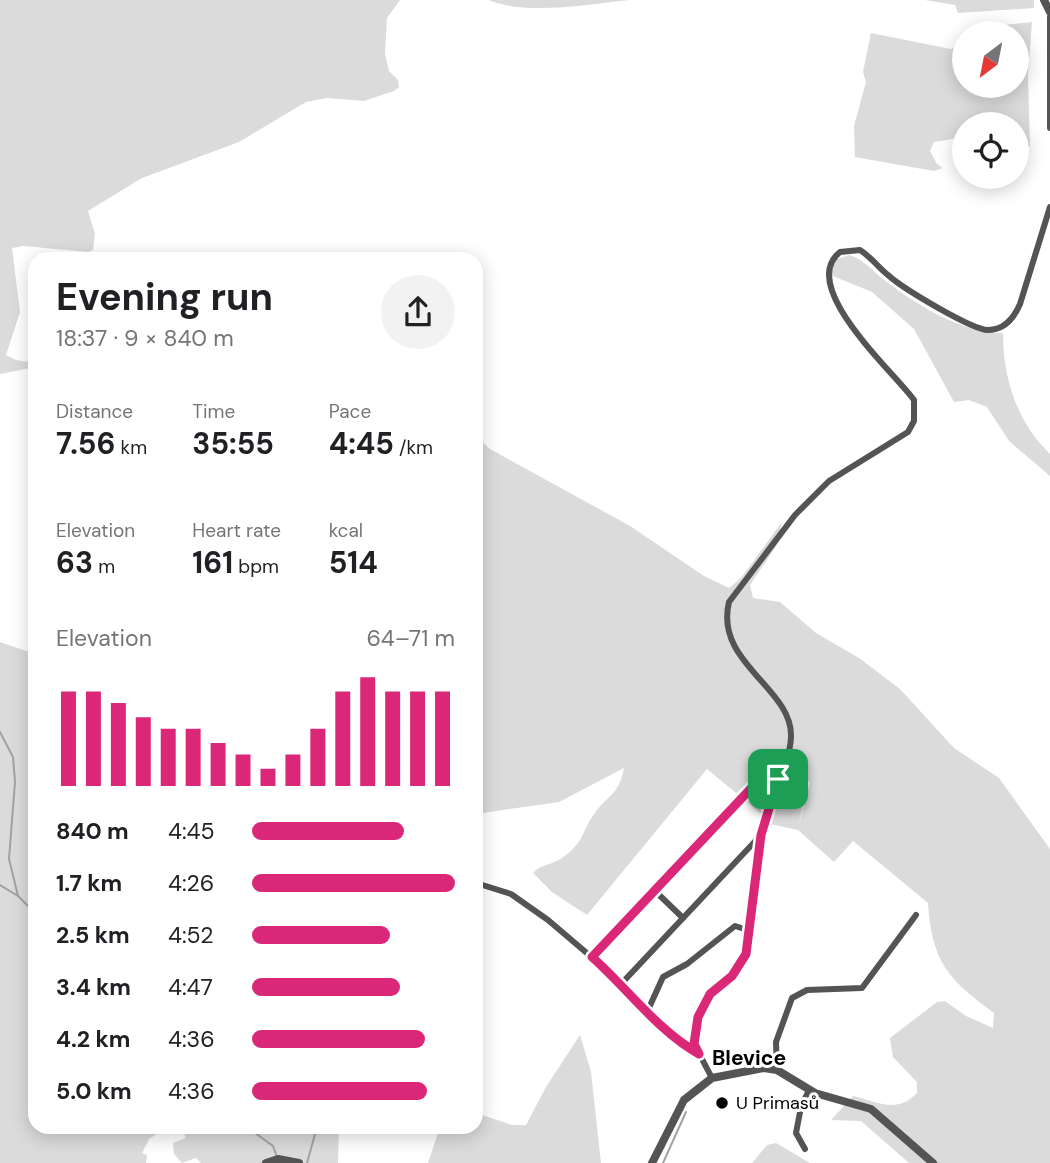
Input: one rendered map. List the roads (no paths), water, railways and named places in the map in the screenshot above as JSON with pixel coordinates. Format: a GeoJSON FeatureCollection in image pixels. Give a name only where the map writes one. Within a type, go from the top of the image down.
{"type":"FeatureCollection","features":[{"type":"Feature","properties":{"kind":"street"},"geometry":{"type":"LineString","coordinates":[[1044,0],[1050,14],[1050,128]]}},
{"type":"Feature","properties":{"kind":"street"},"geometry":{"type":"LineString","coordinates":[[712,1078],[694,1044],[698,1017],[710,994],[742,964],[751,931],[761,835],[791,737],[788,722],[728,637],[725,616],[729,602],[795,515],[829,481],[908,432],[916,411],[914,400],[838,307],[827,279],[829,264],[844,249],[860,250],[896,282],[932,303],[977,327],[998,328],[1012,318],[1020,304],[1050,208]]}},
{"type":"Feature","properties":{"kind":"street"},"geometry":{"type":"LineString","coordinates":[[592,957],[756,783],[778,779]]}},
{"type":"Feature","properties":{"kind":"street"},"geometry":{"type":"LineString","coordinates":[[622,983],[761,835]]}},
{"type":"Feature","properties":{"kind":"street"},"geometry":{"type":"LineString","coordinates":[[483,885],[511,894],[592,957],[622,983],[676,1041],[699,1054]]}},
{"type":"Feature","properties":{"kind":"street"},"geometry":{"type":"LineString","coordinates":[[654,890],[683,918]]}},
{"type":"Feature","properties":{"kind":"street"},"geometry":{"type":"LineString","coordinates":[[777,1070],[776,1042],[792,998],[807,990],[862,988],[916,915]]}},
{"type":"Feature","properties":{"kind":"street"},"geometry":{"type":"LineString","coordinates":[[648,1010],[663,977],[687,964],[735,926],[751,931]]}},
{"type":"Feature","properties":{"kind":"street"},"geometry":{"type":"LineString","coordinates":[[652,1163],[684,1100],[712,1078],[764,1068],[777,1070],[809,1090],[871,1109],[933,1163]]}},
{"type":"Feature","properties":{"kind":"street"},"geometry":{"type":"LineString","coordinates":[[805,1149],[796,1133],[801,1107],[809,1090]]}},
{"type":"Feature","properties":{"kind":"street"},"geometry":{"type":"LineString","coordinates":[[266,1163],[278,1159],[299,1163]]}},
{"type":"Feature","properties":{"kind":"waterway"},"geometry":{"type":"LineString","coordinates":[[0,732],[13,757],[15,782],[9,859],[18,896]]}},
{"type":"Feature","properties":{"kind":"waterway"},"geometry":{"type":"LineString","coordinates":[[0,885],[28,906]]}},
{"type":"Feature","properties":{"kind":"waterway"},"geometry":{"type":"LineString","coordinates":[[663,1163],[686,1112]]}},
{"type":"Feature","properties":{"kind":"waterway"},"geometry":{"type":"LineString","coordinates":[[257,1134],[273,1146],[277,1157]]}},
{"type":"Feature","properties":{"kind":"waterway"},"geometry":{"type":"LineString","coordinates":[[307,1163],[315,1134]]}},
{"type":"Feature","properties":{"kind":"place","name":"U Primasů"},"geometry":{"type":"Point","coordinates":[722,1103]}},
{"type":"Feature","properties":{"kind":"district","name":"Blevice"},"geometry":{"type":"Point","coordinates":[749,1058]}}]}
